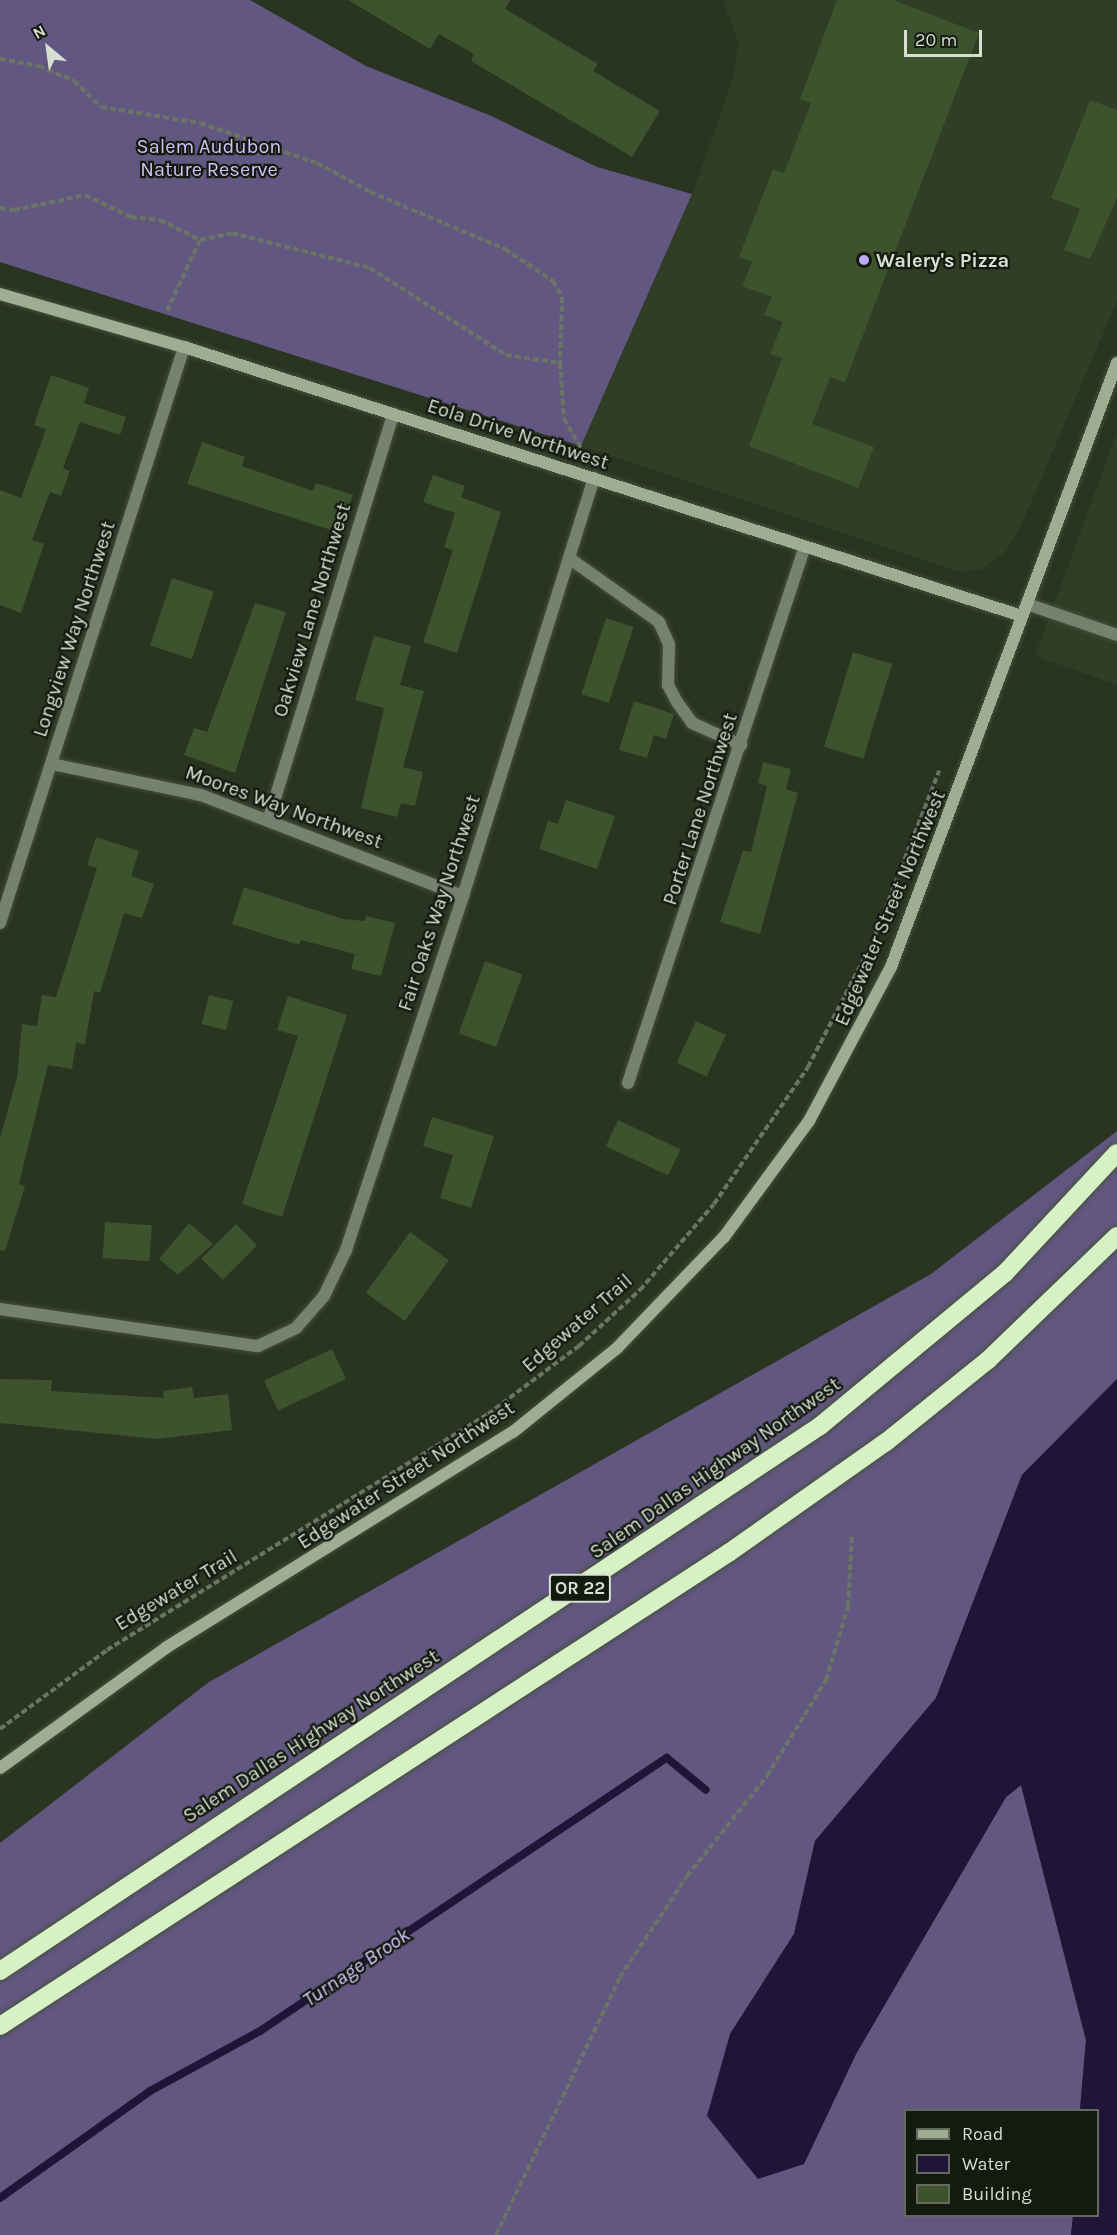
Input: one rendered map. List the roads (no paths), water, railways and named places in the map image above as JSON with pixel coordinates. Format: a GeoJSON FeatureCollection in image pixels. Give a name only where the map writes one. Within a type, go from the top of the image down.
{"type":"FeatureCollection","features":[{"type":"Feature","properties":{"kind":"highway","name":"Salem Dallas Highway Northwest"},"geometry":{"type":"LineString","coordinates":[[0,1971],[820,1426],[1005,1273],[1117,1153]]}},
{"type":"Feature","properties":{"kind":"highway","name":"OR 22"},"geometry":{"type":"LineString","coordinates":[[0,2026],[730,1552],[867,1456],[988,1360],[1117,1236]]}},
{"type":"Feature","properties":{"kind":"main road","name":"Eola Drive Northwest"},"geometry":{"type":"LineString","coordinates":[[0,294],[184,347],[805,546],[1025,610]]}},
{"type":"Feature","properties":{"kind":"main road","name":"Edgewater Street Northwest"},"geometry":{"type":"LineString","coordinates":[[0,1768],[158,1652],[513,1432],[617,1348],[680,1286],[762,1189],[856,1041],[932,867],[1117,363]]}},
{"type":"Feature","properties":{"kind":"street","name":"Longview Way Northwest"},"geometry":{"type":"LineString","coordinates":[[0,923],[184,347]]}},
{"type":"Feature","properties":{"kind":"street","name":"Oakview Lane Northwest"},"geometry":{"type":"LineString","coordinates":[[269,818],[393,414]]}},
{"type":"Feature","properties":{"kind":"street","name":"Fair Oaks Way Northwest"},"geometry":{"type":"LineString","coordinates":[[0,1309],[223,1344],[258,1346],[296,1328],[324,1296],[346,1250],[463,896],[594,478]]}},
{"type":"Feature","properties":{"kind":"street","name":"Porter Lane Northwest"},"geometry":{"type":"LineString","coordinates":[[628,1083],[805,546]]}},
{"type":"Feature","properties":{"kind":"street"},"geometry":{"type":"LineString","coordinates":[[569,558],[659,622],[669,644],[668,685],[677,702],[692,723],[741,745]]}},
{"type":"Feature","properties":{"kind":"street"},"geometry":{"type":"LineString","coordinates":[[1025,610],[1117,635]]}},
{"type":"Feature","properties":{"kind":"street","name":"Moores Way Northwest"},"geometry":{"type":"LineString","coordinates":[[52,764],[179,789],[269,818],[463,896]]}},
{"type":"Feature","properties":{"kind":"water"},"geometry":{"type":"Polygon","coordinates":[[[1117,1379],[1117,2235],[1071,2235],[1073,2217],[1099,2217],[1099,2109],[1080,2109],[1086,2040],[1021,1785],[1006,1797],[856,2054],[804,2164],[758,2179],[707,2116],[730,2034],[794,1934],[815,1841],[936,1698],[1022,1475],[1117,1379]]]}},
{"type":"Feature","properties":{"kind":"waterway","name":"Turnage Brook"},"geometry":{"type":"LineString","coordinates":[[0,2198],[150,2091],[260,2031],[667,1758],[706,1790]]}},
{"type":"Feature","properties":{"kind":"place","name":"Walery's Pizza"},"geometry":{"type":"Point","coordinates":[864,260]}},
{"type":"Feature","properties":{"kind":"park label","name":"Salem Audubon Nature Reserve"},"geometry":{"type":"Point","coordinates":[209,158]}}]}
